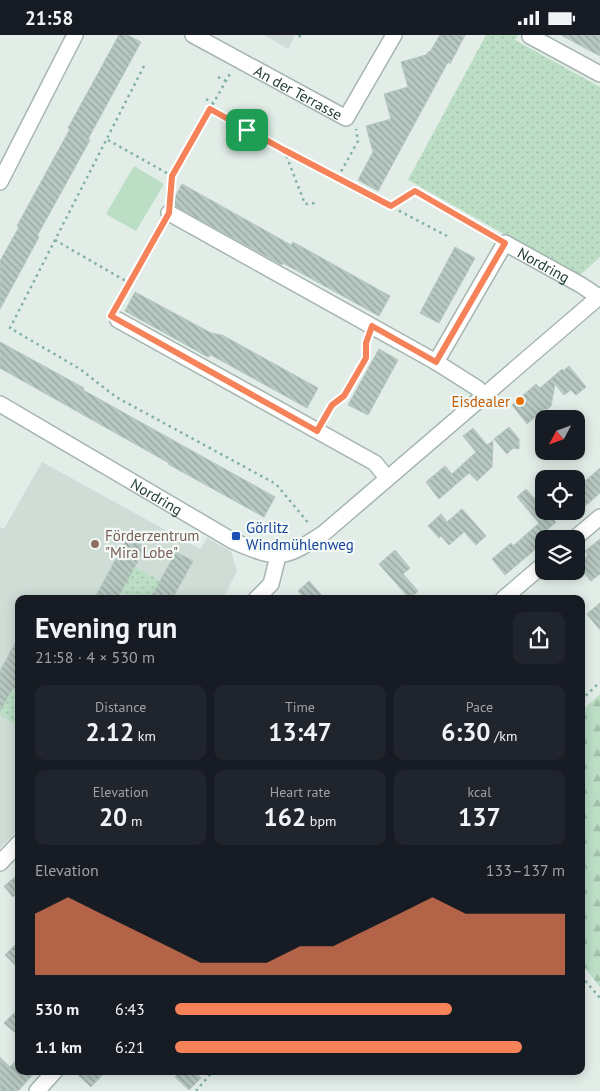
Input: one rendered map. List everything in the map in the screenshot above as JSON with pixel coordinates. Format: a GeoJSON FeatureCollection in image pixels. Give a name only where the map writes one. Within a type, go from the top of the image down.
{"type":"FeatureCollection","features":[{"type":"Feature","properties":{"kind":"street"},"geometry":{"type":"LineString","coordinates":[[0,182],[75,35]]}},
{"type":"Feature","properties":{"kind":"street","name":"An der Terrasse"},"geometry":{"type":"LineString","coordinates":[[193,35],[346,118],[394,35]]}},
{"type":"Feature","properties":{"kind":"street"},"geometry":{"type":"LineString","coordinates":[[530,36],[600,74]]}},
{"type":"Feature","properties":{"kind":"street"},"geometry":{"type":"LineString","coordinates":[[169,213],[436,362],[477,388],[483,395]]}},
{"type":"Feature","properties":{"kind":"street","name":"Nordring"},"geometry":{"type":"LineString","coordinates":[[0,404],[233,541],[262,553],[278,556],[302,547],[324,533],[599,297],[505,243],[436,362]]}},
{"type":"Feature","properties":{"kind":"street"},"geometry":{"type":"LineString","coordinates":[[118,320],[375,463],[387,478]]}},
{"type":"Feature","properties":{"kind":"street"},"geometry":{"type":"LineString","coordinates":[[585,530],[600,517]]}},
{"type":"Feature","properties":{"kind":"street"},"geometry":{"type":"LineString","coordinates":[[260,595],[271,584],[278,556]]}},
{"type":"Feature","properties":{"kind":"street"},"geometry":{"type":"LineString","coordinates":[[508,595],[535,572]]}},
{"type":"Feature","properties":{"kind":"street"},"geometry":{"type":"LineString","coordinates":[[0,863],[15,847]]}},
{"type":"Feature","properties":{"kind":"street"},"geometry":{"type":"LineString","coordinates":[[38,1091],[52,1075]]}},
{"type":"Feature","properties":{"kind":"path"},"geometry":{"type":"LineString","coordinates":[[299,35],[302,40]]}},
{"type":"Feature","properties":{"kind":"path"},"geometry":{"type":"LineString","coordinates":[[118,320],[111,316],[169,213],[172,176],[238,59]]}},
{"type":"Feature","properties":{"kind":"path"},"geometry":{"type":"LineString","coordinates":[[218,77],[226,81]]}},
{"type":"Feature","properties":{"kind":"path"},"geometry":{"type":"LineString","coordinates":[[206,99],[213,103]]}},
{"type":"Feature","properties":{"kind":"path"},"geometry":{"type":"LineString","coordinates":[[210,109],[447,236]]}},
{"type":"Feature","properties":{"kind":"path"},"geometry":{"type":"LineString","coordinates":[[107,140],[172,176]]}},
{"type":"Feature","properties":{"kind":"path"},"geometry":{"type":"LineString","coordinates":[[338,177],[358,141]]}},
{"type":"Feature","properties":{"kind":"path"},"geometry":{"type":"LineString","coordinates":[[284,150],[305,204],[316,203]]}},
{"type":"Feature","properties":{"kind":"path"},"geometry":{"type":"LineString","coordinates":[[391,206],[415,191],[505,243]]}},
{"type":"Feature","properties":{"kind":"path"},"geometry":{"type":"LineString","coordinates":[[55,240],[129,283]]}},
{"type":"Feature","properties":{"kind":"path"},"geometry":{"type":"LineString","coordinates":[[317,431],[332,405],[344,396],[366,358],[366,343],[372,326]]}},
{"type":"Feature","properties":{"kind":"path"},"geometry":{"type":"LineString","coordinates":[[585,696],[600,682]]}},
{"type":"Feature","properties":{"kind":"path"},"geometry":{"type":"LineString","coordinates":[[585,980],[600,997]]}},
{"type":"Feature","properties":{"kind":"path"},"geometry":{"type":"LineString","coordinates":[[196,1091],[210,1075]]}},
{"type":"Feature","properties":{"kind":"shaded area"},"geometry":{"type":"Polygon","coordinates":[[[264,35],[295,35],[288,49],[264,35]]]}},
{"type":"Feature","properties":{"kind":"shaded area","name":"Förderzentrum \"Mira Lobe\""},"geometry":{"type":"Polygon","coordinates":[[[42,462],[200,549],[207,538],[231,551],[237,571],[225,595],[15,595],[15,833],[0,848],[0,527],[4,529],[42,462]]]}},
{"type":"Feature","properties":{"kind":"green space"},"geometry":{"type":"Polygon","coordinates":[[[486,35],[518,35],[515,40],[600,87],[600,257],[579,276],[408,180],[486,35]]]}},
{"type":"Feature","properties":{"kind":"green space"},"geometry":{"type":"Polygon","coordinates":[[[134,166],[164,184],[136,231],[106,214],[134,166]]]}},
{"type":"Feature","properties":{"kind":"green space"},"geometry":{"type":"Polygon","coordinates":[[[134,566],[160,581],[152,595],[124,595],[120,593],[134,566]]]}},
{"type":"Feature","properties":{"kind":"green space"},"geometry":{"type":"Polygon","coordinates":[[[13,688],[15,689],[15,724],[0,715],[0,711],[13,688]]]}},
{"type":"Feature","properties":{"kind":"green space"},"geometry":{"type":"Polygon","coordinates":[[[600,694],[600,987],[585,968],[585,707],[600,694]]]}},
{"type":"Feature","properties":{"kind":"building"},"geometry":{"type":"Polygon","coordinates":[[[119,35],[127,35],[141,42],[88,139],[90,140],[37,236],[39,237],[0,309],[0,261],[70,129],[68,128],[119,35]]]}},
{"type":"Feature","properties":{"kind":"building"},"geometry":{"type":"Polygon","coordinates":[[[440,35],[465,35],[450,64],[448,62],[378,191],[358,180],[373,152],[366,126],[391,119],[384,94],[408,87],[401,62],[426,55],[430,52],[440,35]]]}},
{"type":"Feature","properties":{"kind":"building"},"geometry":{"type":"Polygon","coordinates":[[[561,35],[600,35],[600,56],[583,47],[561,35]]]}},
{"type":"Feature","properties":{"kind":"building"},"geometry":{"type":"Polygon","coordinates":[[[182,184],[291,245],[293,242],[390,296],[379,316],[171,204],[182,184]]]}},
{"type":"Feature","properties":{"kind":"building"},"geometry":{"type":"Polygon","coordinates":[[[455,247],[475,258],[439,323],[420,313],[455,247]]]}},
{"type":"Feature","properties":{"kind":"building"},"geometry":{"type":"Polygon","coordinates":[[[135,292],[211,333],[222,335],[318,388],[307,408],[211,355],[208,357],[125,311],[135,292]]]}},
{"type":"Feature","properties":{"kind":"building"},"geometry":{"type":"Polygon","coordinates":[[[0,342],[275,497],[264,517],[0,368],[0,342]]]}},
{"type":"Feature","properties":{"kind":"building"},"geometry":{"type":"Polygon","coordinates":[[[379,349],[398,360],[368,415],[348,405],[379,349]]]}},
{"type":"Feature","properties":{"kind":"building"},"geometry":{"type":"Polygon","coordinates":[[[569,366],[586,387],[576,395],[571,390],[564,395],[555,384],[551,406],[548,409],[535,410],[535,417],[527,424],[512,405],[536,384],[540,388],[562,369],[563,371],[569,366]]]}},
{"type":"Feature","properties":{"kind":"building"},"geometry":{"type":"Polygon","coordinates":[[[509,427],[519,439],[519,449],[513,448],[507,454],[494,439],[509,427]]]}},
{"type":"Feature","properties":{"kind":"building"},"geometry":{"type":"Polygon","coordinates":[[[473,428],[487,445],[493,441],[492,467],[477,481],[469,473],[439,499],[426,482],[445,466],[452,474],[476,452],[463,436],[473,428]]]}},
{"type":"Feature","properties":{"kind":"building"},"geometry":{"type":"Polygon","coordinates":[[[600,468],[600,493],[585,506],[585,481],[600,468]]]}},
{"type":"Feature","properties":{"kind":"building"},"geometry":{"type":"Polygon","coordinates":[[[526,489],[535,499],[535,518],[517,497],[526,489]]]}},
{"type":"Feature","properties":{"kind":"building"},"geometry":{"type":"Polygon","coordinates":[[[462,509],[486,536],[476,545],[464,532],[449,545],[441,536],[439,538],[428,526],[441,514],[447,522],[462,509]]]}},
{"type":"Feature","properties":{"kind":"building"},"geometry":{"type":"Polygon","coordinates":[[[536,520],[554,520],[556,522],[547,530],[535,530],[535,550],[505,575],[492,559],[511,543],[513,546],[539,523],[536,520]]]}},
{"type":"Feature","properties":{"kind":"building"},"geometry":{"type":"Polygon","coordinates":[[[128,537],[145,547],[119,595],[96,595],[128,537]]]}},
{"type":"Feature","properties":{"kind":"building"},"geometry":{"type":"Polygon","coordinates":[[[600,539],[600,574],[591,581],[585,574],[585,558],[588,555],[585,551],[600,539]]]}},
{"type":"Feature","properties":{"kind":"building"},"geometry":{"type":"Polygon","coordinates":[[[395,550],[410,568],[403,574],[418,591],[414,595],[406,595],[379,564],[395,550]]]}},
{"type":"Feature","properties":{"kind":"building"},"geometry":{"type":"Polygon","coordinates":[[[176,552],[193,561],[174,595],[152,595],[176,552]]]}},
{"type":"Feature","properties":{"kind":"building"},"geometry":{"type":"Polygon","coordinates":[[[309,581],[321,595],[302,595],[298,591],[309,581]]]}},
{"type":"Feature","properties":{"kind":"building"},"geometry":{"type":"Polygon","coordinates":[[[600,603],[600,630],[587,614],[600,603]]]}},
{"type":"Feature","properties":{"kind":"building"},"geometry":{"type":"Polygon","coordinates":[[[15,643],[15,689],[13,688],[0,711],[0,671],[15,643]]]}},
{"type":"Feature","properties":{"kind":"building"},"geometry":{"type":"Polygon","coordinates":[[[15,877],[15,895],[13,897],[4,886],[15,877]]]}},
{"type":"Feature","properties":{"kind":"building"},"geometry":{"type":"Polygon","coordinates":[[[15,945],[15,965],[5,955],[15,945]]]}},
{"type":"Feature","properties":{"kind":"building"},"geometry":{"type":"Polygon","coordinates":[[[15,1012],[15,1033],[4,1023],[15,1012]]]}},
{"type":"Feature","properties":{"kind":"building"},"geometry":{"type":"Polygon","coordinates":[[[0,1057],[10,1067],[15,1061],[15,1075],[32,1075],[18,1091],[0,1091],[0,1057]]]}},
{"type":"Feature","properties":{"kind":"building"},"geometry":{"type":"Polygon","coordinates":[[[78,1075],[102,1075],[91,1087],[78,1075]]]}},
{"type":"Feature","properties":{"kind":"building"},"geometry":{"type":"Polygon","coordinates":[[[177,1075],[198,1075],[201,1078],[189,1090],[175,1077],[177,1075]]]}},
{"type":"Feature","properties":{"kind":"place","name":"Eisdealer"},"geometry":{"type":"Point","coordinates":[520,401]}},
{"type":"Feature","properties":{"kind":"place","name":"Görlitz Windmühlenweg"},"geometry":{"type":"Point","coordinates":[236,536]}},
{"type":"Feature","properties":{"kind":"place","name":"Förderzentrum \"Mira Lobe\""},"geometry":{"type":"Point","coordinates":[95,544]}},
{"type":"Feature","properties":{"kind":"route"},"geometry":{"type":"LineString","coordinates":[[210,109],[247,130],[391,206],[415,191],[505,243],[436,362],[372,326],[366,343],[366,358],[344,396],[332,405],[317,431],[111,316],[169,213],[172,176],[210,109]]}}]}
